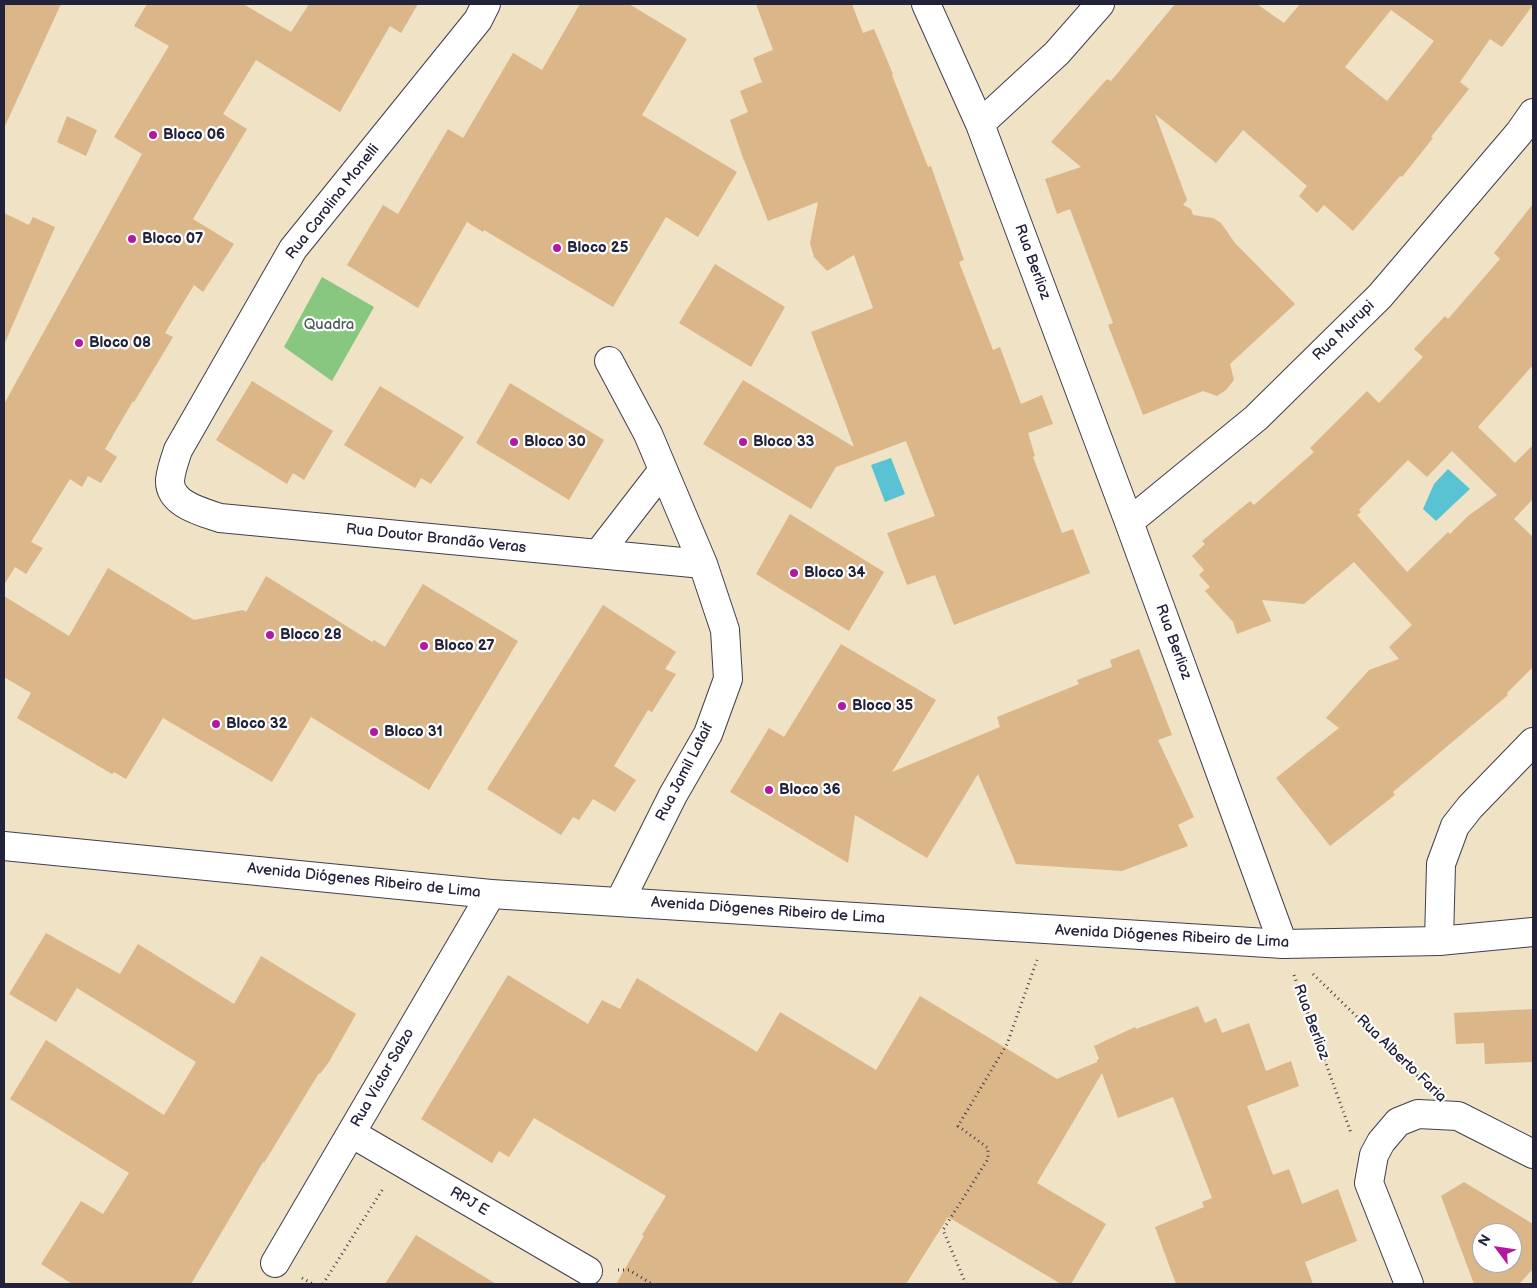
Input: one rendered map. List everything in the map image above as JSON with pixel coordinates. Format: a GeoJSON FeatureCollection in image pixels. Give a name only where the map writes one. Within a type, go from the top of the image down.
{"type":"FeatureCollection","features":[{"type":"Feature","properties":{"kind":"street","name":"Rua Carolina Monelli"},"geometry":{"type":"LineString","coordinates":[[175,496],[170,482],[178,450],[293,249],[478,20],[486,4]]}},
{"type":"Feature","properties":{"kind":"street","name":"Rua Berlioz"},"geometry":{"type":"LineString","coordinates":[[926,4],[980,124],[1129,522],[1282,944]]}},
{"type":"Feature","properties":{"kind":"street"},"geometry":{"type":"LineString","coordinates":[[980,124],[1057,53],[1100,4]]}},
{"type":"Feature","properties":{"kind":"street","name":"Rua Murupi"},"geometry":{"type":"LineString","coordinates":[[1129,522],[1256,418],[1380,296],[1519,134],[1533,113]]}},
{"type":"Feature","properties":{"kind":"street","name":"Rua Jamil Lataif"},"geometry":{"type":"LineString","coordinates":[[609,361],[648,434],[703,564],[725,630],[728,678],[708,734],[672,795],[620,900]]}},
{"type":"Feature","properties":{"kind":"street"},"geometry":{"type":"LineString","coordinates":[[598,554],[664,470]]}},
{"type":"Feature","properties":{"kind":"street","name":"Rua Doutor Brandão Veras"},"geometry":{"type":"LineString","coordinates":[[175,496],[194,510],[220,518],[703,564]]}},
{"type":"Feature","properties":{"kind":"street"},"geometry":{"type":"LineString","coordinates":[[1439,941],[1441,864],[1455,826],[1470,807],[1533,742]]}},
{"type":"Feature","properties":{"kind":"street","name":"Avenida Diógenes Ribeiro de Lima"},"geometry":{"type":"LineString","coordinates":[[4,846],[491,894],[620,900],[1047,930],[1282,944],[1439,941],[1533,932]]}},
{"type":"Feature","properties":{"kind":"street","name":"Rua Victor Salzo"},"geometry":{"type":"LineString","coordinates":[[275,1262],[491,894]]}},
{"type":"Feature","properties":{"kind":"street"},"geometry":{"type":"LineString","coordinates":[[1409,1284],[1369,1183],[1374,1155],[1381,1142],[1398,1122],[1418,1114],[1458,1116]]}},
{"type":"Feature","properties":{"kind":"street","name":"Rua Alberto Faria"},"geometry":{"type":"LineString","coordinates":[[1458,1116],[1533,1154]]}},
{"type":"Feature","properties":{"kind":"street","name":"RPJ E"},"geometry":{"type":"LineString","coordinates":[[350,1133],[588,1271]]}},
{"type":"Feature","properties":{"kind":"path"},"geometry":{"type":"LineString","coordinates":[[966,1284],[943,1230],[988,1159],[988,1148],[958,1126],[1007,1044],[1047,930]]}},
{"type":"Feature","properties":{"kind":"path","name":"Rua Alberto Faria"},"geometry":{"type":"LineString","coordinates":[[1282,944],[1458,1116]]}},
{"type":"Feature","properties":{"kind":"path","name":"Rua Berlioz"},"geometry":{"type":"LineString","coordinates":[[1282,944],[1353,1137]]}},
{"type":"Feature","properties":{"kind":"path"},"geometry":{"type":"LineString","coordinates":[[323,1284],[387,1184]]}},
{"type":"Feature","properties":{"kind":"path"},"geometry":{"type":"LineString","coordinates":[[629,1270],[652,1284]]}},
{"type":"Feature","properties":{"kind":"green space","name":"Quadra"},"geometry":{"type":"Polygon","coordinates":[[[322,277],[374,307],[332,381],[284,347],[322,277]]]}},
{"type":"Feature","properties":{"kind":"water"},"geometry":{"type":"Polygon","coordinates":[[[891,458],[905,494],[885,502],[871,465],[891,458]]]}},
{"type":"Feature","properties":{"kind":"water"},"geometry":{"type":"Polygon","coordinates":[[[1448,469],[1470,489],[1436,521],[1423,509],[1434,484],[1448,469]]]}},
{"type":"Feature","properties":{"kind":"building"},"geometry":{"type":"Polygon","coordinates":[[[4,4],[61,4],[4,128],[4,4]]]}},
{"type":"Feature","properties":{"kind":"building"},"geometry":{"type":"Polygon","coordinates":[[[147,4],[243,4],[291,32],[309,4],[418,4],[401,33],[390,26],[340,112],[256,60],[223,114],[247,129],[193,219],[234,244],[203,292],[194,285],[165,333],[173,337],[105,449],[117,457],[101,483],[88,476],[82,487],[70,479],[31,542],[43,548],[26,574],[15,567],[4,585],[4,404],[142,154],[114,137],[169,46],[134,26],[147,4]]]}},
{"type":"Feature","properties":{"kind":"building"},"geometry":{"type":"Polygon","coordinates":[[[580,4],[629,4],[687,39],[642,115],[737,172],[698,237],[666,217],[613,307],[484,230],[483,232],[467,222],[418,308],[347,265],[383,205],[398,214],[448,129],[463,138],[513,53],[542,70],[580,4]]]}},
{"type":"Feature","properties":{"kind":"building"},"geometry":{"type":"Polygon","coordinates":[[[756,4],[852,4],[863,33],[874,29],[928,167],[931,166],[964,260],[959,262],[993,350],[1000,347],[1021,404],[1042,395],[1053,424],[1028,433],[1035,456],[1033,457],[1062,533],[1073,529],[1090,573],[954,625],[935,575],[907,585],[887,533],[935,516],[906,441],[836,467],[811,509],[703,444],[743,380],[854,447],[811,332],[873,308],[854,255],[827,271],[814,257],[810,243],[818,202],[768,221],[744,161],[730,120],[748,112],[740,91],[762,82],[753,58],[773,50],[756,4]]]}},
{"type":"Feature","properties":{"kind":"building"},"geometry":{"type":"Polygon","coordinates":[[[1175,4],[1257,4],[1284,23],[1300,4],[1533,5],[1502,47],[1490,39],[1460,82],[1469,89],[1402,177],[1400,176],[1353,231],[1324,205],[1317,213],[1299,196],[1307,186],[1243,130],[1216,163],[1155,114],[1187,200],[1183,205],[1191,209],[1193,215],[1213,218],[1221,223],[1235,243],[1295,304],[1230,364],[1234,380],[1226,390],[1217,396],[1203,391],[1143,415],[1108,325],[1113,323],[1070,209],[1057,214],[1045,179],[1081,167],[1051,142],[1107,79],[1111,81],[1175,4]],[[1391,10],[1345,67],[1387,101],[1434,41],[1391,10]]]}},
{"type":"Feature","properties":{"kind":"building"},"geometry":{"type":"Polygon","coordinates":[[[67,116],[97,130],[86,156],[57,142],[67,116]]]}},
{"type":"Feature","properties":{"kind":"building"},"geometry":{"type":"Polygon","coordinates":[[[1533,204],[1533,365],[1478,427],[1515,463],[1533,445],[1533,499],[1514,519],[1533,537],[1533,667],[1507,693],[1508,695],[1393,792],[1395,795],[1330,846],[1276,778],[1339,728],[1326,718],[1369,670],[1399,659],[1389,647],[1412,625],[1354,562],[1304,604],[1262,600],[1271,621],[1237,634],[1233,622],[1205,591],[1210,587],[1199,575],[1204,570],[1192,556],[1205,544],[1202,541],[1250,501],[1254,505],[1314,452],[1310,448],[1367,391],[1379,403],[1423,357],[1414,349],[1445,316],[1448,319],[1500,259],[1494,253],[1533,204]],[[1452,451],[1427,477],[1408,460],[1359,510],[1361,512],[1357,515],[1407,572],[1448,532],[1450,534],[1468,516],[1497,495],[1452,451]]]}},
{"type":"Feature","properties":{"kind":"building"},"geometry":{"type":"Polygon","coordinates":[[[4,213],[29,225],[33,217],[55,227],[4,345],[4,213]]]}},
{"type":"Feature","properties":{"kind":"building"},"geometry":{"type":"Polygon","coordinates":[[[715,264],[785,307],[751,367],[679,323],[715,264]]]}},
{"type":"Feature","properties":{"kind":"building"},"geometry":{"type":"Polygon","coordinates":[[[252,381],[333,431],[304,480],[293,473],[287,484],[216,440],[252,381]]]}},
{"type":"Feature","properties":{"kind":"building","name":"Bloco 30"},"geometry":{"type":"Polygon","coordinates":[[[510,383],[604,440],[569,500],[476,443],[510,383]]]}},
{"type":"Feature","properties":{"kind":"building"},"geometry":{"type":"Polygon","coordinates":[[[380,386],[464,437],[431,484],[421,478],[415,488],[344,445],[380,386]]]}},
{"type":"Feature","properties":{"kind":"building","name":"Bloco 34"},"geometry":{"type":"Polygon","coordinates":[[[790,514],[884,572],[849,631],[756,574],[790,514]]]}},
{"type":"Feature","properties":{"kind":"building"},"geometry":{"type":"Polygon","coordinates":[[[108,568],[194,620],[243,610],[246,612],[266,576],[372,642],[374,640],[385,647],[423,584],[518,641],[429,790],[311,717],[272,782],[163,718],[126,779],[114,772],[112,774],[17,718],[31,693],[4,677],[4,596],[69,636],[108,568]]]}},
{"type":"Feature","properties":{"kind":"building"},"geometry":{"type":"Polygon","coordinates":[[[603,605],[676,652],[665,669],[676,674],[652,712],[648,710],[614,766],[636,780],[615,812],[593,799],[579,820],[573,817],[561,835],[487,789],[603,605]]]}},
{"type":"Feature","properties":{"kind":"building"},"geometry":{"type":"Polygon","coordinates":[[[841,644],[936,700],[892,772],[1000,727],[997,717],[1079,684],[1077,680],[1112,667],[1110,660],[1139,649],[1172,735],[1158,740],[1194,817],[1178,825],[1188,846],[1122,871],[1016,864],[978,774],[927,858],[855,815],[848,863],[730,792],[769,728],[784,737],[841,644]]]}},
{"type":"Feature","properties":{"kind":"building"},"geometry":{"type":"Polygon","coordinates":[[[46,933],[120,974],[138,944],[234,1004],[261,956],[356,1014],[329,1062],[319,1073],[263,1162],[191,1284],[72,1284],[41,1264],[81,1201],[103,1214],[129,1173],[10,1099],[46,1040],[164,1115],[196,1062],[77,988],[56,1022],[9,994],[46,933]]]}},
{"type":"Feature","properties":{"kind":"building"},"geometry":{"type":"Polygon","coordinates":[[[508,975],[588,1024],[602,1000],[620,1009],[637,978],[757,1052],[780,1012],[876,1070],[920,996],[1057,1079],[1097,1062],[1099,1059],[1094,1046],[1135,1027],[1136,1029],[1198,1006],[1205,1023],[1216,1018],[1222,1033],[1249,1023],[1266,1071],[1291,1061],[1299,1086],[1247,1106],[1273,1175],[1289,1169],[1302,1204],[1338,1189],[1357,1241],[1305,1262],[1313,1284],[1176,1284],[1155,1227],[1204,1207],[1202,1202],[1212,1198],[1173,1097],[1118,1118],[1102,1073],[1037,1183],[1106,1224],[1071,1284],[1061,1284],[948,1217],[906,1284],[616,1284],[644,1236],[642,1235],[666,1196],[534,1118],[509,1157],[499,1151],[492,1163],[421,1119],[508,975]]]}},
{"type":"Feature","properties":{"kind":"building"},"geometry":{"type":"Polygon","coordinates":[[[1533,1009],[1533,1062],[1485,1064],[1484,1043],[1456,1044],[1454,1013],[1533,1009]]]}},
{"type":"Feature","properties":{"kind":"building"},"geometry":{"type":"Polygon","coordinates":[[[1464,1182],[1533,1224],[1533,1269],[1519,1284],[1474,1284],[1441,1196],[1464,1182]]]}},
{"type":"Feature","properties":{"kind":"building"},"geometry":{"type":"Polygon","coordinates":[[[416,1235],[496,1284],[385,1284],[416,1235]]]}},
{"type":"Feature","properties":{"kind":"place","name":"Bloco 06"},"geometry":{"type":"Point","coordinates":[153,135]}},
{"type":"Feature","properties":{"kind":"place","name":"Bloco 07"},"geometry":{"type":"Point","coordinates":[132,239]}},
{"type":"Feature","properties":{"kind":"place","name":"Bloco 25"},"geometry":{"type":"Point","coordinates":[557,248]}},
{"type":"Feature","properties":{"kind":"place","name":"Bloco 08"},"geometry":{"type":"Point","coordinates":[79,343]}},
{"type":"Feature","properties":{"kind":"place","name":"Bloco 30"},"geometry":{"type":"Point","coordinates":[514,442]}},
{"type":"Feature","properties":{"kind":"place","name":"Bloco 33"},"geometry":{"type":"Point","coordinates":[743,442]}},
{"type":"Feature","properties":{"kind":"place","name":"Bloco 34"},"geometry":{"type":"Point","coordinates":[794,573]}},
{"type":"Feature","properties":{"kind":"place","name":"Bloco 28"},"geometry":{"type":"Point","coordinates":[270,635]}},
{"type":"Feature","properties":{"kind":"place","name":"Bloco 27"},"geometry":{"type":"Point","coordinates":[424,646]}},
{"type":"Feature","properties":{"kind":"place","name":"Bloco 35"},"geometry":{"type":"Point","coordinates":[842,706]}},
{"type":"Feature","properties":{"kind":"place","name":"Bloco 32"},"geometry":{"type":"Point","coordinates":[216,724]}},
{"type":"Feature","properties":{"kind":"place","name":"Bloco 31"},"geometry":{"type":"Point","coordinates":[374,732]}},
{"type":"Feature","properties":{"kind":"place","name":"Bloco 36"},"geometry":{"type":"Point","coordinates":[769,790]}}]}
